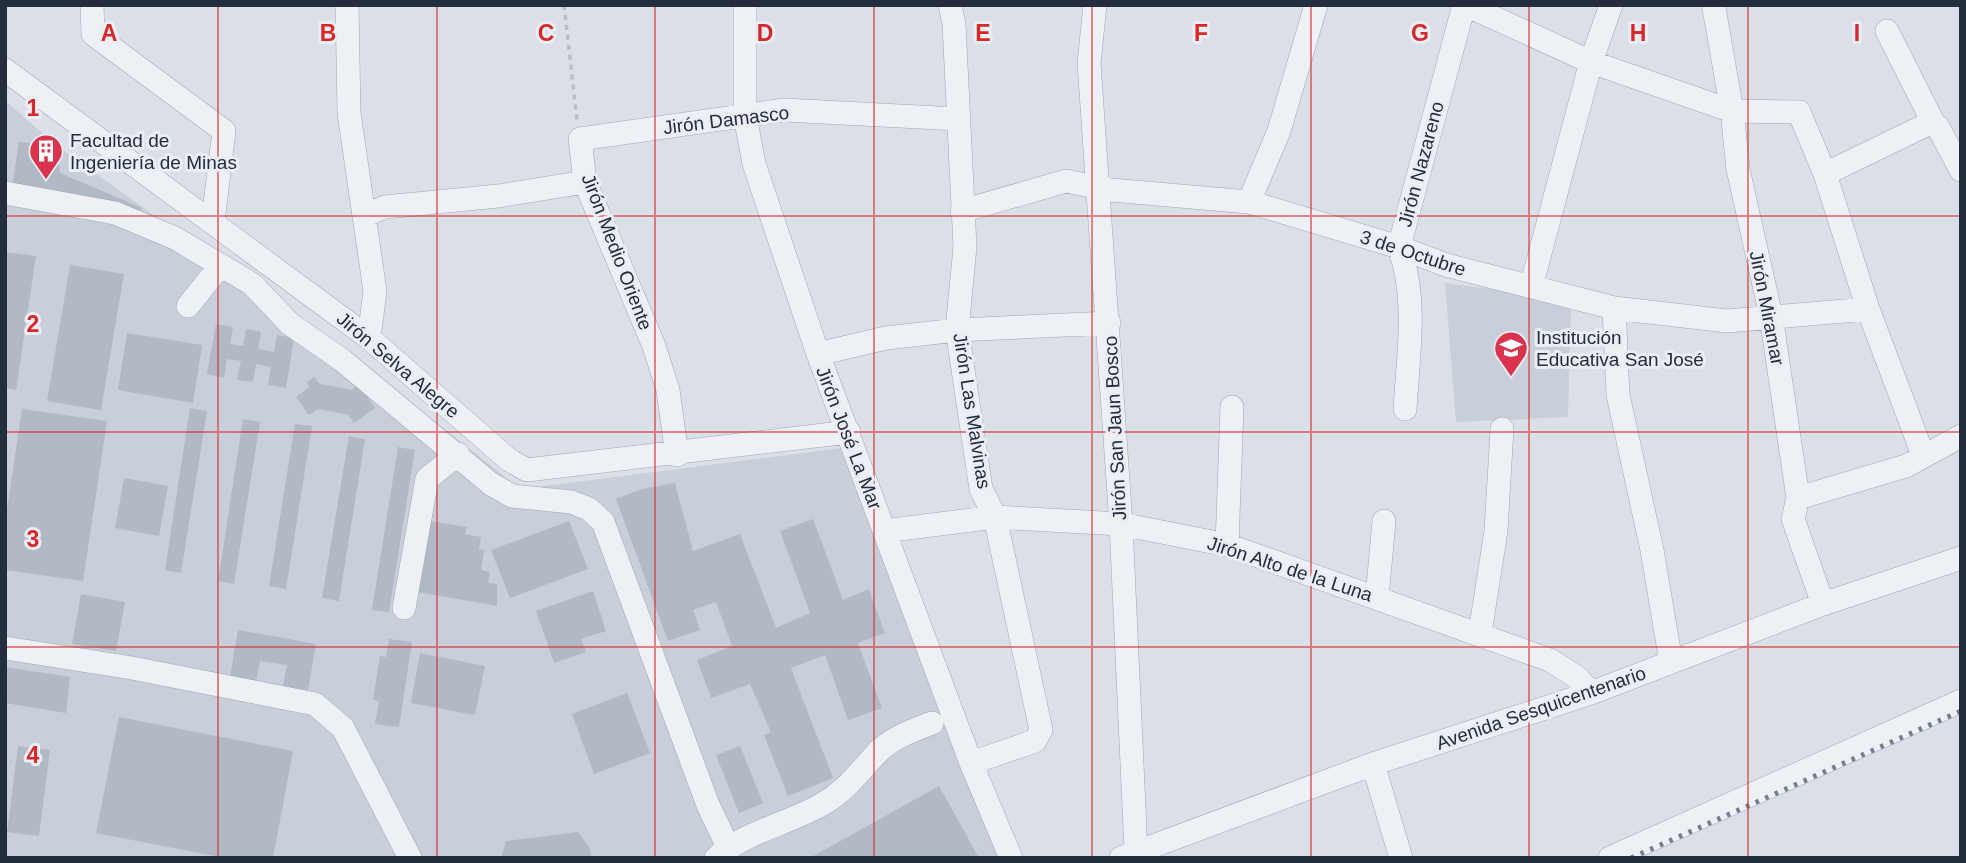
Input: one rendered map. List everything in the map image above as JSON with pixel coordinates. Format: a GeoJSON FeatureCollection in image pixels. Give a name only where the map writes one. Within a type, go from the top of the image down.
{"type":"FeatureCollection","features":[{"type":"Feature","properties":{"kind":"street"},"geometry":{"type":"LineString","coordinates":[[92,5],[93,34],[224,131],[213,221]]}},
{"type":"Feature","properties":{"kind":"street"},"geometry":{"type":"LineString","coordinates":[[347,5],[349,113],[375,291],[369,338]]}},
{"type":"Feature","properties":{"kind":"street","name":"Jirón José La Mar"},"geometry":{"type":"LineString","coordinates":[[744,5],[745,116],[754,164],[818,354],[971,764],[1012,858]]}},
{"type":"Feature","properties":{"kind":"street","name":"Jirón Las Malvinas"},"geometry":{"type":"LineString","coordinates":[[950,5],[954,23],[965,247],[957,330],[981,489],[995,517],[1041,730],[1035,741],[971,764]]}},
{"type":"Feature","properties":{"kind":"street","name":"Jirón San Jaun Bosco"},"geometry":{"type":"LineString","coordinates":[[1095,5],[1089,63],[1121,524],[1129,854]]}},
{"type":"Feature","properties":{"kind":"street"},"geometry":{"type":"LineString","coordinates":[[1249,202],[1279,131],[1316,5]]}},
{"type":"Feature","properties":{"kind":"street"},"geometry":{"type":"LineString","coordinates":[[1531,288],[1591,62],[1611,5]]}},
{"type":"Feature","properties":{"kind":"street"},"geometry":{"type":"LineString","coordinates":[[1474,7],[1591,62],[1732,111],[1798,112],[1825,174],[1868,309],[1923,455]]}},
{"type":"Feature","properties":{"kind":"street","name":"Jirón Nazareno"},"geometry":{"type":"LineString","coordinates":[[1405,408],[1409,274],[1399,247],[1474,7]]}},
{"type":"Feature","properties":{"kind":"street","name":"Jirón Miramar"},"geometry":{"type":"LineString","coordinates":[[1714,8],[1732,111],[1738,169],[1770,316],[1798,498],[1793,519],[1823,604]]}},
{"type":"Feature","properties":{"kind":"street"},"geometry":{"type":"LineString","coordinates":[[1887,31],[1934,124],[1961,170]]}},
{"type":"Feature","properties":{"kind":"street","name":"Jirón Selva Alegre"},"geometry":{"type":"LineString","coordinates":[[5,70],[369,338],[509,460],[527,470],[677,455],[849,432]]}},
{"type":"Feature","properties":{"kind":"street","name":"Jirón Damasco"},"geometry":{"type":"LineString","coordinates":[[580,139],[783,110],[958,119]]}},
{"type":"Feature","properties":{"kind":"street"},"geometry":{"type":"LineString","coordinates":[[1825,174],[1934,124]]}},
{"type":"Feature","properties":{"kind":"street","name":"Jirón Medio Oriente"},"geometry":{"type":"LineString","coordinates":[[580,139],[585,182],[658,357],[668,390],[677,455]]}},
{"type":"Feature","properties":{"kind":"street","name":"3 de Octubre"},"geometry":{"type":"LineString","coordinates":[[962,211],[1066,181],[1097,185],[1111,190],[1249,202],[1399,247],[1446,265],[1614,308],[1727,321],[1868,309]]}},
{"type":"Feature","properties":{"kind":"street"},"geometry":{"type":"LineString","coordinates":[[364,216],[385,207],[498,196],[585,182]]}},
{"type":"Feature","properties":{"kind":"street"},"geometry":{"type":"LineString","coordinates":[[5,193],[115,214],[175,237],[252,284],[290,324],[342,360],[491,484],[512,496],[571,502],[590,509],[603,522],[708,805],[722,852],[820,805],[850,786],[881,749],[900,736],[932,723]]}},
{"type":"Feature","properties":{"kind":"street"},"geometry":{"type":"LineString","coordinates":[[188,306],[220,266]]}},
{"type":"Feature","properties":{"kind":"street"},"geometry":{"type":"LineString","coordinates":[[1614,308],[1618,395],[1652,550],[1671,662]]}},
{"type":"Feature","properties":{"kind":"street"},"geometry":{"type":"LineString","coordinates":[[818,354],[886,338],[957,330],[1108,323]]}},
{"type":"Feature","properties":{"kind":"street"},"geometry":{"type":"LineString","coordinates":[[1227,545],[1232,407]]}},
{"type":"Feature","properties":{"kind":"street"},"geometry":{"type":"LineString","coordinates":[[1480,633],[1496,531],[1502,429]]}},
{"type":"Feature","properties":{"kind":"street"},"geometry":{"type":"LineString","coordinates":[[1798,498],[1906,466],[1961,436]]}},
{"type":"Feature","properties":{"kind":"street"},"geometry":{"type":"LineString","coordinates":[[404,608],[427,479],[458,454]]}},
{"type":"Feature","properties":{"kind":"street","name":"Jirón Alto de la Luna"},"geometry":{"type":"LineString","coordinates":[[884,531],[995,517],[1121,524],[1227,545],[1550,660],[1578,678],[1591,694]]}},
{"type":"Feature","properties":{"kind":"street"},"geometry":{"type":"LineString","coordinates":[[1377,598],[1384,520]]}},
{"type":"Feature","properties":{"kind":"street","name":"Avenida Sesquicentenario"},"geometry":{"type":"LineString","coordinates":[[1129,854],[1373,764],[1591,694],[1823,604],[1961,558]]}},
{"type":"Feature","properties":{"kind":"street"},"geometry":{"type":"LineString","coordinates":[[5,648],[132,668],[315,704],[343,728],[411,858]]}},
{"type":"Feature","properties":{"kind":"street"},"geometry":{"type":"LineString","coordinates":[[1609,858],[1961,701]]}},
{"type":"Feature","properties":{"kind":"street"},"geometry":{"type":"LineString","coordinates":[[1373,764],[1401,858]]}},
{"type":"Feature","properties":{"kind":"path"},"geometry":{"type":"LineString","coordinates":[[564,5],[580,139]]}},
{"type":"Feature","properties":{"kind":"shaded area"},"geometry":{"type":"Polygon","coordinates":[[[5,100],[52,142],[367,369],[521,489],[842,448],[1000,858],[5,858],[5,100]]]}},
{"type":"Feature","properties":{"kind":"shaded area","name":"Institución Educativa San José"},"geometry":{"type":"Polygon","coordinates":[[[1445,283],[1520,293],[1571,310],[1568,417],[1456,422],[1445,283]]]}},
{"type":"Feature","properties":{"kind":"building","name":"Facultad de Ingeniería de Minas"},"geometry":{"type":"Polygon","coordinates":[[[19,142],[57,147],[60,173],[142,208],[125,225],[11,195],[19,142]]]}},
{"type":"Feature","properties":{"kind":"building"},"geometry":{"type":"Polygon","coordinates":[[[5,252],[36,256],[16,390],[5,388],[5,252]]]}},
{"type":"Feature","properties":{"kind":"building"},"geometry":{"type":"Polygon","coordinates":[[[70,265],[124,274],[101,410],[47,401],[70,265]]]}},
{"type":"Feature","properties":{"kind":"building"},"geometry":{"type":"Polygon","coordinates":[[[216,324],[233,327],[230,344],[243,346],[246,329],[261,332],[258,349],[274,352],[277,335],[294,338],[286,388],[268,385],[271,367],[256,364],[253,382],[237,380],[241,361],[227,359],[224,378],[207,374],[216,324]]]}},
{"type":"Feature","properties":{"kind":"building"},"geometry":{"type":"Polygon","coordinates":[[[127,333],[202,345],[193,403],[118,390],[127,333]]]}},
{"type":"Feature","properties":{"kind":"building"},"geometry":{"type":"Polygon","coordinates":[[[314,377],[320,384],[352,390],[359,384],[375,408],[354,423],[349,415],[318,409],[309,415],[296,397],[309,387],[307,382],[314,377]]]}},
{"type":"Feature","properties":{"kind":"building"},"geometry":{"type":"Polygon","coordinates":[[[190,408],[207,411],[181,573],[165,570],[190,408]]]}},
{"type":"Feature","properties":{"kind":"building"},"geometry":{"type":"Polygon","coordinates":[[[22,409],[107,421],[83,581],[5,570],[5,522],[22,409]]]}},
{"type":"Feature","properties":{"kind":"building"},"geometry":{"type":"Polygon","coordinates":[[[243,419],[260,422],[234,584],[218,581],[243,419]]]}},
{"type":"Feature","properties":{"kind":"building"},"geometry":{"type":"Polygon","coordinates":[[[295,424],[312,426],[286,589],[269,586],[295,424]]]}},
{"type":"Feature","properties":{"kind":"building"},"geometry":{"type":"Polygon","coordinates":[[[349,436],[365,439],[339,601],[322,598],[349,436]]]}},
{"type":"Feature","properties":{"kind":"building"},"geometry":{"type":"Polygon","coordinates":[[[398,447],[415,450],[389,612],[372,610],[398,447]]]}},
{"type":"Feature","properties":{"kind":"building"},"geometry":{"type":"Polygon","coordinates":[[[124,478],[168,486],[159,536],[115,528],[124,478]]]}},
{"type":"Feature","properties":{"kind":"building"},"geometry":{"type":"Polygon","coordinates":[[[675,483],[693,551],[740,534],[776,628],[810,613],[780,531],[813,519],[843,600],[869,589],[885,633],[858,643],[882,708],[848,720],[825,655],[791,668],[833,778],[788,796],[764,735],[771,732],[750,684],[711,698],[697,660],[732,646],[716,602],[693,610],[700,630],[668,641],[616,499],[642,489],[675,483]]]}},
{"type":"Feature","properties":{"kind":"building"},"geometry":{"type":"Polygon","coordinates":[[[430,521],[467,527],[465,534],[481,537],[479,549],[484,550],[481,570],[490,572],[488,583],[497,584],[497,606],[418,592],[430,521]]]}},
{"type":"Feature","properties":{"kind":"building"},"geometry":{"type":"Polygon","coordinates":[[[569,521],[588,569],[510,598],[491,550],[569,521]]]}},
{"type":"Feature","properties":{"kind":"building"},"geometry":{"type":"Polygon","coordinates":[[[593,591],[606,631],[581,639],[586,652],[554,663],[536,611],[593,591]]]}},
{"type":"Feature","properties":{"kind":"building"},"geometry":{"type":"Polygon","coordinates":[[[81,594],[125,602],[116,651],[72,644],[81,594]]]}},
{"type":"Feature","properties":{"kind":"building"},"geometry":{"type":"Polygon","coordinates":[[[238,630],[316,644],[308,690],[283,686],[287,665],[260,661],[256,681],[230,677],[238,630]]]}},
{"type":"Feature","properties":{"kind":"building"},"geometry":{"type":"Polygon","coordinates":[[[389,639],[412,642],[399,727],[375,724],[379,701],[373,700],[380,656],[386,657],[389,639]]]}},
{"type":"Feature","properties":{"kind":"building"},"geometry":{"type":"Polygon","coordinates":[[[420,653],[485,666],[475,715],[411,703],[420,653]]]}},
{"type":"Feature","properties":{"kind":"building"},"geometry":{"type":"Polygon","coordinates":[[[5,667],[70,677],[66,713],[5,703],[5,667]]]}},
{"type":"Feature","properties":{"kind":"building"},"geometry":{"type":"Polygon","coordinates":[[[627,693],[650,753],[594,774],[572,714],[627,693]]]}},
{"type":"Feature","properties":{"kind":"building"},"geometry":{"type":"Polygon","coordinates":[[[119,717],[293,751],[273,858],[225,858],[96,833],[119,717]]]}},
{"type":"Feature","properties":{"kind":"building"},"geometry":{"type":"Polygon","coordinates":[[[18,746],[50,750],[39,836],[7,832],[18,746]]]}},
{"type":"Feature","properties":{"kind":"building"},"geometry":{"type":"Polygon","coordinates":[[[740,746],[763,803],[739,813],[716,755],[740,746]]]}},
{"type":"Feature","properties":{"kind":"building"},"geometry":{"type":"Polygon","coordinates":[[[939,786],[979,858],[810,858],[939,786]]]}},
{"type":"Feature","properties":{"kind":"building"},"geometry":{"type":"Polygon","coordinates":[[[578,832],[590,849],[592,858],[501,858],[506,841],[578,832]]]}},
{"type":"Feature","properties":{"kind":"railway"},"geometry":{"type":"LineString","coordinates":[[1631,858],[1961,711]]}},
{"type":"Feature","properties":{"kind":"place","name":"Facultad de Ingeniería de Minas"},"geometry":{"type":"Point","coordinates":[46,181]}},
{"type":"Feature","properties":{"kind":"place","name":"Institución Educativa San José"},"geometry":{"type":"Point","coordinates":[1511,378]}}]}
